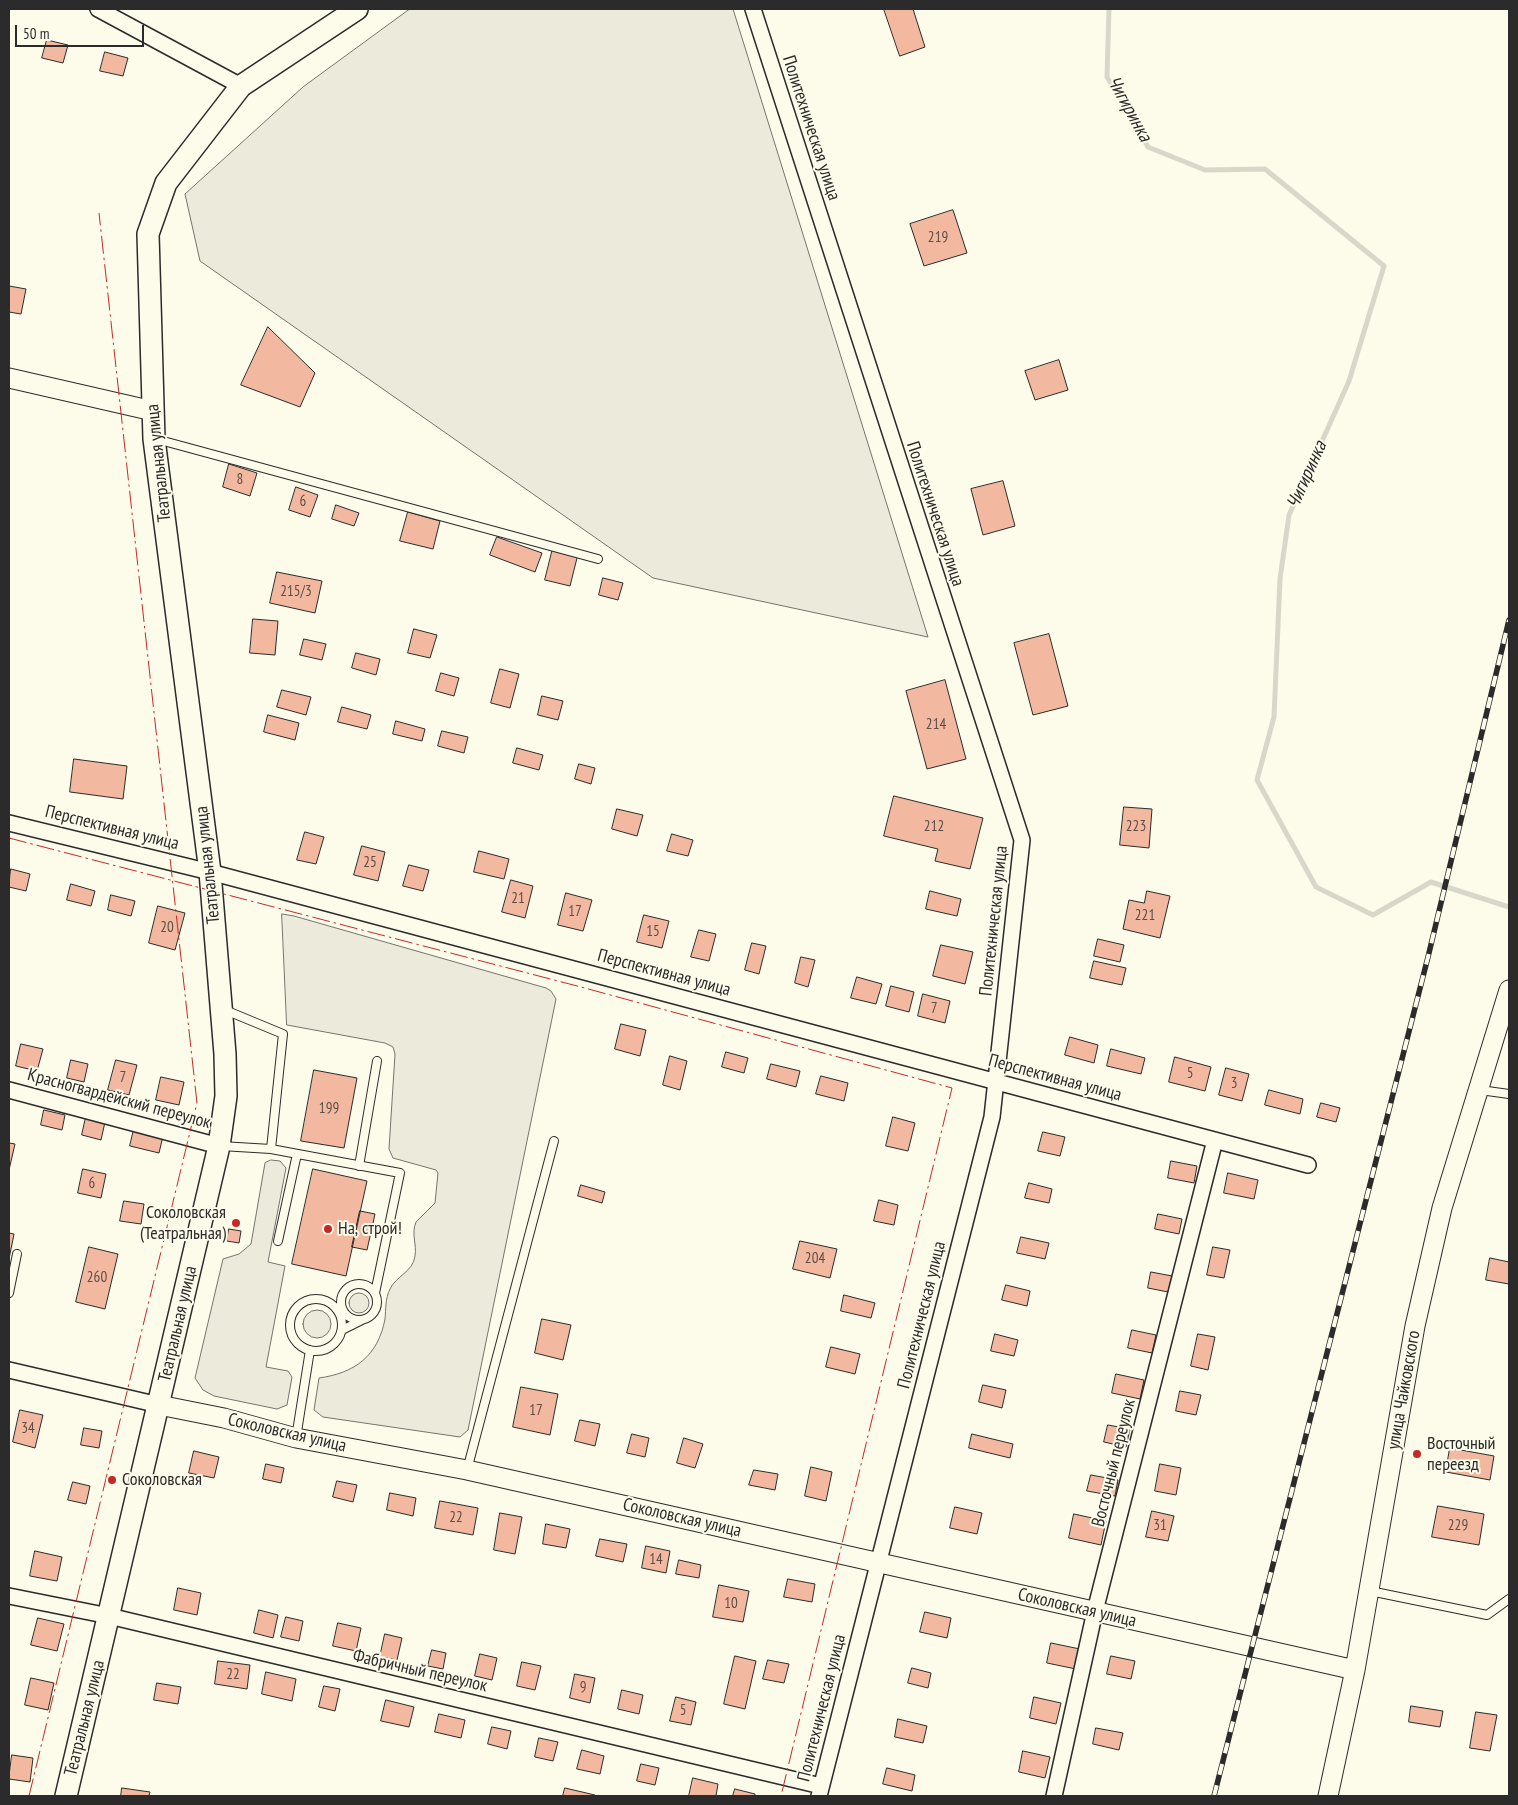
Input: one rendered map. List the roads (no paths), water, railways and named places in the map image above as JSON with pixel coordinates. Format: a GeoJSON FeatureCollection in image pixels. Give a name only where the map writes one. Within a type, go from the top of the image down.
{"type":"FeatureCollection","features":[{"type":"Feature","properties":{"kind":"main road","name":"Театральная улица"},"geometry":{"type":"LineString","coordinates":[[66,1796],[219,1146],[226,1096],[225,1054],[210,872],[154,439],[148,234],[166,183],[241,86],[356,9]]}},
{"type":"Feature","properties":{"kind":"street"},"geometry":{"type":"LineString","coordinates":[[98,9],[241,86]]}},
{"type":"Feature","properties":{"kind":"street","name":"Политехническая улица"},"geometry":{"type":"LineString","coordinates":[[753,9],[1022,840],[992,1117],[820,1791]]}},
{"type":"Feature","properties":{"kind":"street"},"geometry":{"type":"LineString","coordinates":[[9,378],[153,411]]}},
{"type":"Feature","properties":{"kind":"street","name":"Перспективная улица"},"geometry":{"type":"LineString","coordinates":[[9,823],[210,872],[1308,1166]]}},
{"type":"Feature","properties":{"kind":"street","name":"улица Чайковского"},"geometry":{"type":"LineString","coordinates":[[1328,1796],[1370,1591],[1415,1326],[1442,1208],[1480,1090],[1509,990]]}},
{"type":"Feature","properties":{"kind":"street","name":"Красногвардейский переулок"},"geometry":{"type":"LineString","coordinates":[[9,1090],[219,1146]]}},
{"type":"Feature","properties":{"kind":"street","name":"Восточный переулок"},"geometry":{"type":"LineString","coordinates":[[1054,1796],[1095,1612],[1215,1140]]}},
{"type":"Feature","properties":{"kind":"street","name":"Соколовская улица"},"geometry":{"type":"LineString","coordinates":[[9,1370],[224,1418],[296,1438],[467,1470],[1355,1670]]}},
{"type":"Feature","properties":{"kind":"street","name":"Фабричный переулок"},"geometry":{"type":"LineString","coordinates":[[9,1596],[109,1616],[820,1791]]}},
{"type":"Feature","properties":{"kind":"lane"},"geometry":{"type":"LineString","coordinates":[[154,439],[598,559]]}},
{"type":"Feature","properties":{"kind":"lane"},"geometry":{"type":"LineString","coordinates":[[221,1008],[283,1034],[271,1149]]}},
{"type":"Feature","properties":{"kind":"lane"},"geometry":{"type":"LineString","coordinates":[[359,1166],[377,1061]]}},
{"type":"Feature","properties":{"kind":"lane"},"geometry":{"type":"LineString","coordinates":[[1480,1090],[1509,1094]]}},
{"type":"Feature","properties":{"kind":"lane"},"geometry":{"type":"LineString","coordinates":[[467,1470],[554,1140]]}},
{"type":"Feature","properties":{"kind":"lane"},"geometry":{"type":"LineString","coordinates":[[219,1146],[271,1149],[400,1173],[375,1293]]}},
{"type":"Feature","properties":{"kind":"lane"},"geometry":{"type":"LineString","coordinates":[[278,1241],[298,1154]]}},
{"type":"Feature","properties":{"kind":"lane"},"geometry":{"type":"LineString","coordinates":[[9,1293],[17,1254]]}},
{"type":"Feature","properties":{"kind":"lane"},"geometry":{"type":"LineString","coordinates":[[342,1330],[368,1318],[376,1310],[377,1298],[375,1293],[366,1285],[354,1284],[342,1296],[342,1308],[345,1314],[356,1320],[362,1320]]}},
{"type":"Feature","properties":{"kind":"lane"},"geometry":{"type":"LineString","coordinates":[[320,1299],[332,1304],[340,1314],[342,1330],[339,1338],[331,1347],[323,1350],[310,1350],[296,1341],[290,1329],[294,1312],[303,1302],[320,1299]]}},
{"type":"Feature","properties":{"kind":"lane"},"geometry":{"type":"LineString","coordinates":[[296,1438],[310,1350]]}},
{"type":"Feature","properties":{"kind":"lane"},"geometry":{"type":"LineString","coordinates":[[1370,1591],[1487,1615],[1509,1599]]}},
{"type":"Feature","properties":{"kind":"waterway","name":"Чигиринка"},"geometry":{"type":"LineString","coordinates":[[1109,9],[1107,77],[1148,147],[1205,170],[1265,169],[1384,266],[1349,381],[1289,515],[1280,579],[1274,717],[1257,780],[1316,887],[1373,915],[1431,882],[1509,907]]}},
{"type":"Feature","properties":{"kind":"railway"},"geometry":{"type":"LineString","coordinates":[[1214,1796],[1428,957],[1509,620]]}},
{"type":"Feature","properties":{"kind":"place","name":"Соколовская (Театральная)"},"geometry":{"type":"Point","coordinates":[236,1223]}},
{"type":"Feature","properties":{"kind":"place","name":"На, строй!"},"geometry":{"type":"Point","coordinates":[328,1229]}},
{"type":"Feature","properties":{"kind":"place","name":"Восточный переезд"},"geometry":{"type":"Point","coordinates":[1417,1454]}},
{"type":"Feature","properties":{"kind":"place","name":"Соколовская"},"geometry":{"type":"Point","coordinates":[112,1480]}}]}
